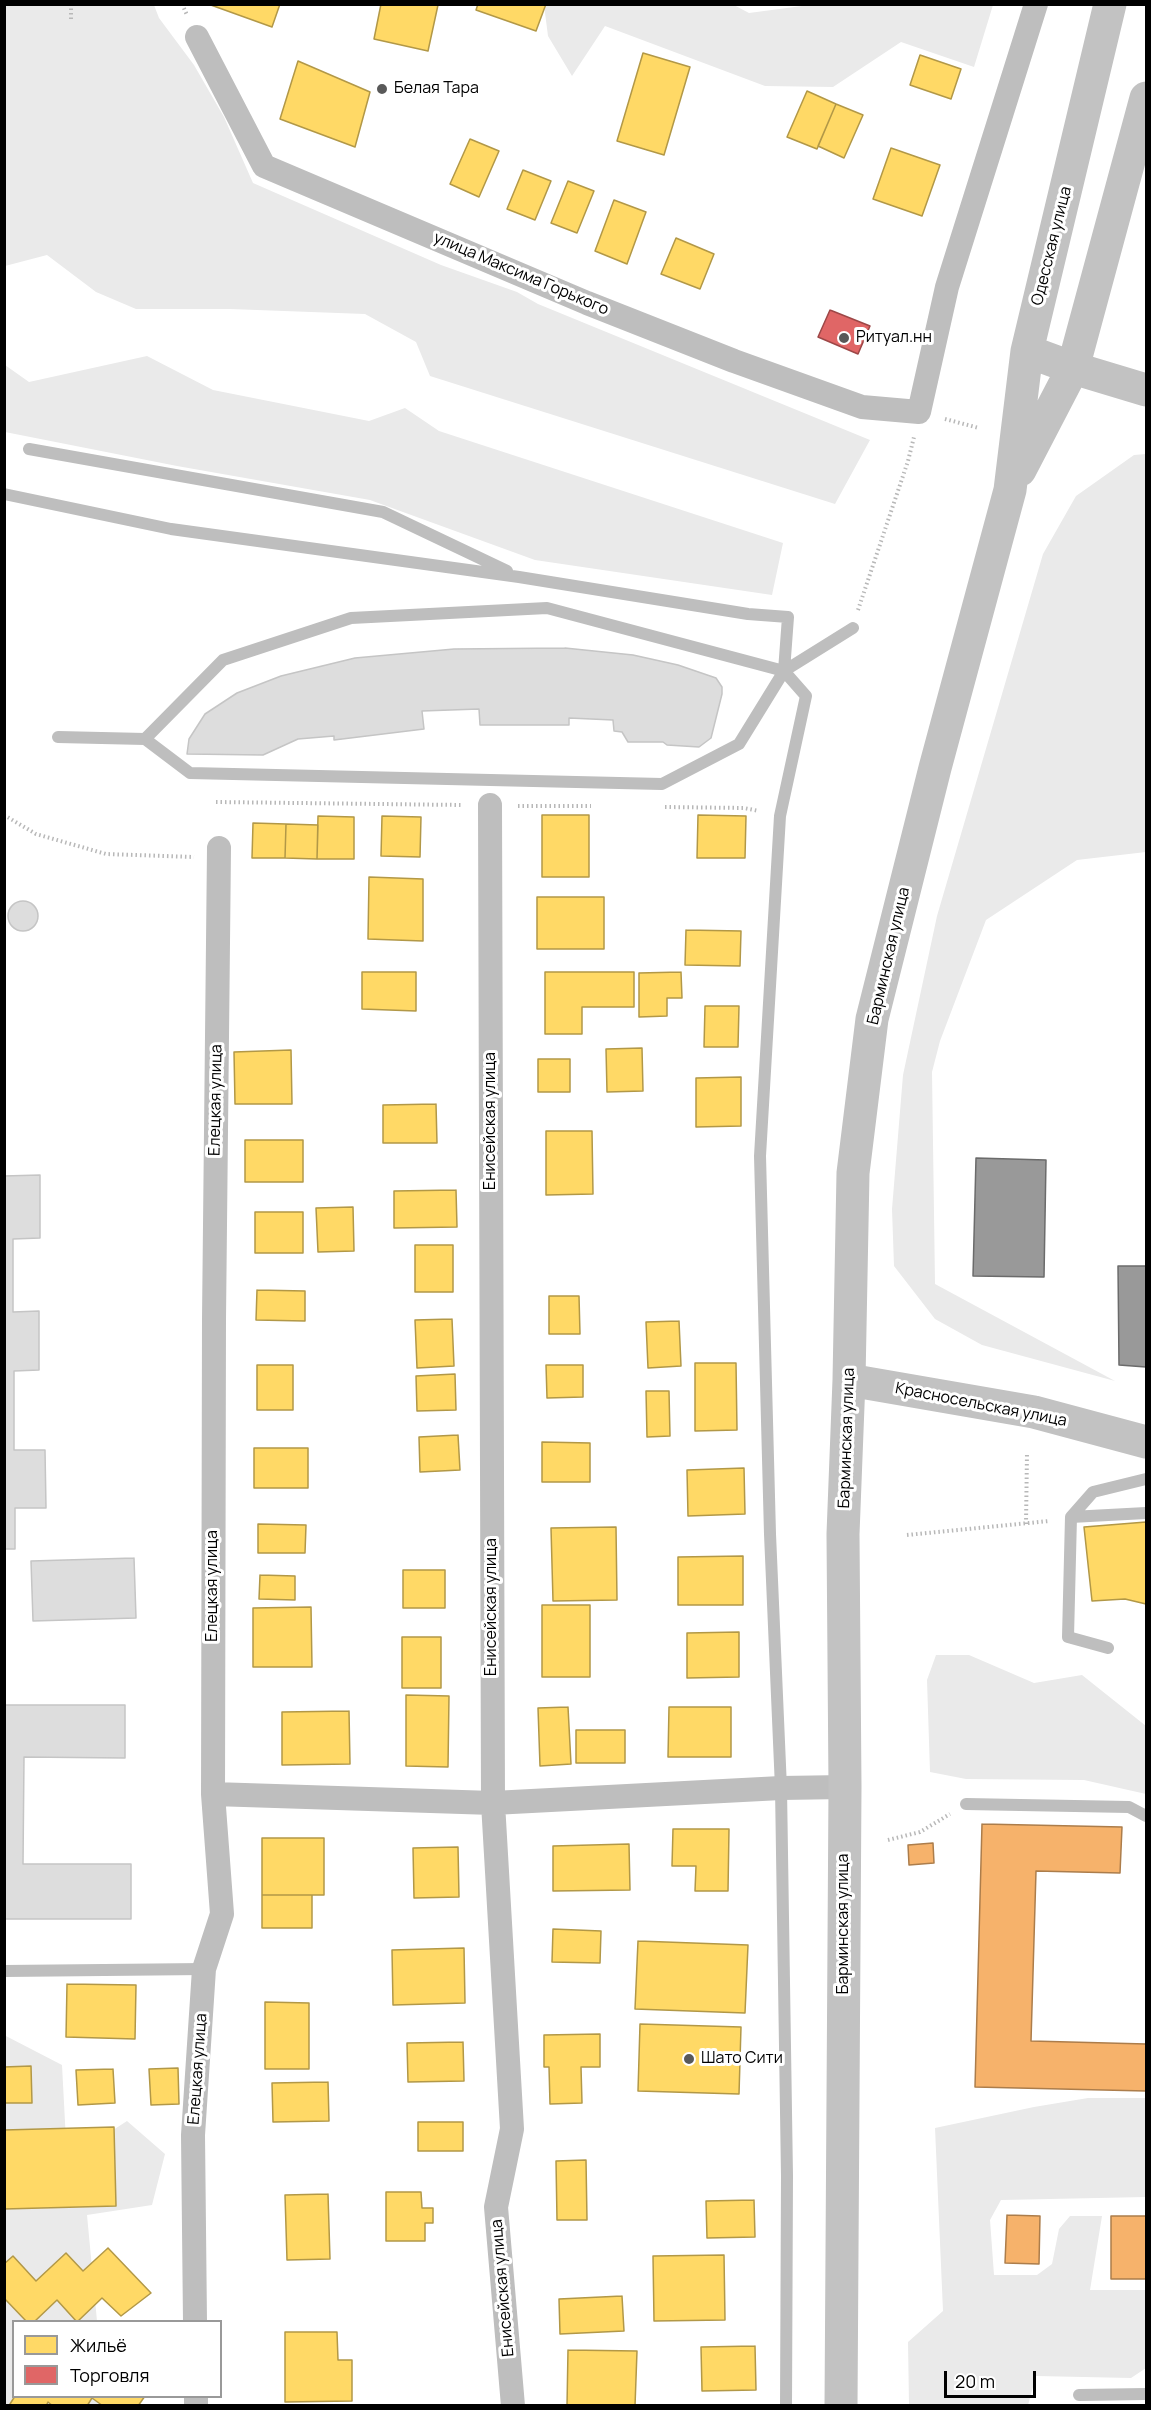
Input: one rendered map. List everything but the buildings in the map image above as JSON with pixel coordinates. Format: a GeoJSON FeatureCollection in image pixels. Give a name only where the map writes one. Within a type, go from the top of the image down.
{"type":"FeatureCollection","features":[{"type":"Feature","properties":{"kind":"main road","name":"Одесская улица"},"geometry":{"type":"LineString","coordinates":[[1010,490],[1027,351],[1110,4]]}},
{"type":"Feature","properties":{"kind":"main road"},"geometry":{"type":"LineString","coordinates":[[1010,490],[1073,368],[1146,98]]}},
{"type":"Feature","properties":{"kind":"main road"},"geometry":{"type":"LineString","coordinates":[[1027,351],[1073,368],[1146,390]]}},
{"type":"Feature","properties":{"kind":"main road","name":"Барминская улица"},"geometry":{"type":"LineString","coordinates":[[841,2406],[845,1787],[843,1534],[853,1173],[872,1019],[935,768],[1010,490]]}},
{"type":"Feature","properties":{"kind":"main road","name":"Красносельская улица"},"geometry":{"type":"LineString","coordinates":[[849,1380],[1034,1412],[1146,1442]]}},
{"type":"Feature","properties":{"kind":"street"},"geometry":{"type":"LineString","coordinates":[[919,412],[947,287],[1036,4]]}},
{"type":"Feature","properties":{"kind":"street","name":"улица Максима Горького"},"geometry":{"type":"LineString","coordinates":[[198,37],[264,166],[587,303],[734,361],[862,407],[919,412]]}},
{"type":"Feature","properties":{"kind":"street","name":"Енисейская улица"},"geometry":{"type":"LineString","coordinates":[[490,805],[493,1803],[512,2129],[496,2207],[513,2406]]}},
{"type":"Feature","properties":{"kind":"street","name":"Елецкая улица"},"geometry":{"type":"LineString","coordinates":[[195,2320],[193,2135],[204,1969],[222,1914],[213,1794],[213,1319],[219,853]]}},
{"type":"Feature","properties":{"kind":"street"},"geometry":{"type":"LineString","coordinates":[[213,1794],[493,1803],[781,1788],[845,1787]]}},
{"type":"Feature","properties":{"kind":"lane"},"geometry":{"type":"LineString","coordinates":[[29,449],[383,512],[519,577]]}},
{"type":"Feature","properties":{"kind":"lane"},"geometry":{"type":"LineString","coordinates":[[4,494],[171,529],[519,577],[748,614],[788,617],[784,671]]}},
{"type":"Feature","properties":{"kind":"lane"},"geometry":{"type":"LineString","coordinates":[[146,739],[223,660],[351,618],[548,608],[784,671],[806,696],[780,816],[760,1156],[770,1534],[781,1788],[787,2176],[786,2406]]}},
{"type":"Feature","properties":{"kind":"lane"},"geometry":{"type":"LineString","coordinates":[[58,737],[146,739],[190,773],[662,784],[739,744],[784,671],[852,628]]}},
{"type":"Feature","properties":{"kind":"lane"},"geometry":{"type":"LineString","coordinates":[[1108,1648],[1068,1637],[1071,1517],[1093,1492],[1146,1479]]}},
{"type":"Feature","properties":{"kind":"lane"},"geometry":{"type":"LineString","coordinates":[[1071,1517],[1146,1513]]}},
{"type":"Feature","properties":{"kind":"lane"},"geometry":{"type":"LineString","coordinates":[[966,1804],[1129,1807],[1146,1816]]}},
{"type":"Feature","properties":{"kind":"lane"},"geometry":{"type":"LineString","coordinates":[[4,1971],[204,1969]]}},
{"type":"Feature","properties":{"kind":"lane"},"geometry":{"type":"LineString","coordinates":[[1079,2395],[1146,2394]]}},
{"type":"Feature","properties":{"kind":"path"},"geometry":{"type":"LineString","coordinates":[[71,4],[71,20]]}},
{"type":"Feature","properties":{"kind":"path"},"geometry":{"type":"LineString","coordinates":[[919,412],[979,428]]}},
{"type":"Feature","properties":{"kind":"path"},"geometry":{"type":"LineString","coordinates":[[852,628],[908,461]]}},
{"type":"Feature","properties":{"kind":"path"},"geometry":{"type":"LineString","coordinates":[[4,815],[36,834],[106,854],[219,853]]}},
{"type":"Feature","properties":{"kind":"path"},"geometry":{"type":"LineString","coordinates":[[1026,1453],[1026,1524]]}},
{"type":"Feature","properties":{"kind":"path"},"geometry":{"type":"LineString","coordinates":[[907,1535],[1026,1524],[1071,1517]]}},
{"type":"Feature","properties":{"kind":"path"},"geometry":{"type":"LineString","coordinates":[[888,1840],[920,1832],[966,1804]]}},
{"type":"Feature","properties":{"kind":"shaded area"},"geometry":{"type":"Polygon","coordinates":[[[732,4],[749,13],[817,4],[993,5],[974,67],[901,42],[833,87],[765,86],[605,26],[572,76],[548,36],[544,5],[732,4]]]}},
{"type":"Feature","properties":{"kind":"shaded area"},"geometry":{"type":"Polygon","coordinates":[[[4,5],[154,5],[159,18],[194,65],[224,117],[253,183],[441,265],[517,292],[538,304],[870,440],[835,504],[430,376],[416,342],[365,314],[230,309],[136,309],[96,292],[47,255],[5,266],[4,5]]]}},
{"type":"Feature","properties":{"kind":"shaded area"},"geometry":{"type":"Polygon","coordinates":[[[147,356],[213,390],[369,421],[405,408],[439,431],[783,543],[772,595],[535,560],[370,500],[177,466],[5,432],[5,365],[29,382],[147,356]]]}},
{"type":"Feature","properties":{"kind":"shaded area"},"geometry":{"type":"Polygon","coordinates":[[[1146,454],[1146,852],[1077,860],[986,920],[940,1041],[932,1072],[935,1284],[1115,1381],[982,1345],[935,1319],[894,1266],[892,1209],[903,1075],[937,916],[1043,554],[1076,496],[1134,455],[1146,454]]]}},
{"type":"Feature","properties":{"kind":"shaded area"},"geometry":{"type":"Polygon","coordinates":[[[936,1655],[969,1655],[1034,1683],[1082,1675],[1146,1726],[1146,1794],[1084,1780],[966,1779],[930,1772],[927,1680],[936,1655]]]}},
{"type":"Feature","properties":{"kind":"shaded area"},"geometry":{"type":"Polygon","coordinates":[[[4,2035],[62,2065],[67,2160],[127,2121],[165,2154],[152,2205],[87,2215],[97,2320],[12,2320],[12,2398],[105,2398],[106,2405],[5,2405],[4,2035]]]}},
{"type":"Feature","properties":{"kind":"shaded area"},"geometry":{"type":"Polygon","coordinates":[[[1088,2098],[1146,2098],[1146,2197],[1001,2200],[990,2220],[994,2275],[1037,2275],[1052,2264],[1059,2229],[1070,2216],[1102,2216],[1090,2290],[1146,2290],[1146,2368],[1131,2378],[1036,2376],[1028,2405],[909,2405],[908,2342],[943,2311],[935,2128],[1088,2098]]]}},
{"type":"Feature","properties":{"kind":"place","name":"Белая Тара"},"geometry":{"type":"Point","coordinates":[382,89]}},
{"type":"Feature","properties":{"kind":"place","name":"Ритуал.нн"},"geometry":{"type":"Point","coordinates":[844,338]}},
{"type":"Feature","properties":{"kind":"place","name":"Шато Сити"},"geometry":{"type":"Point","coordinates":[689,2059]}}]}
